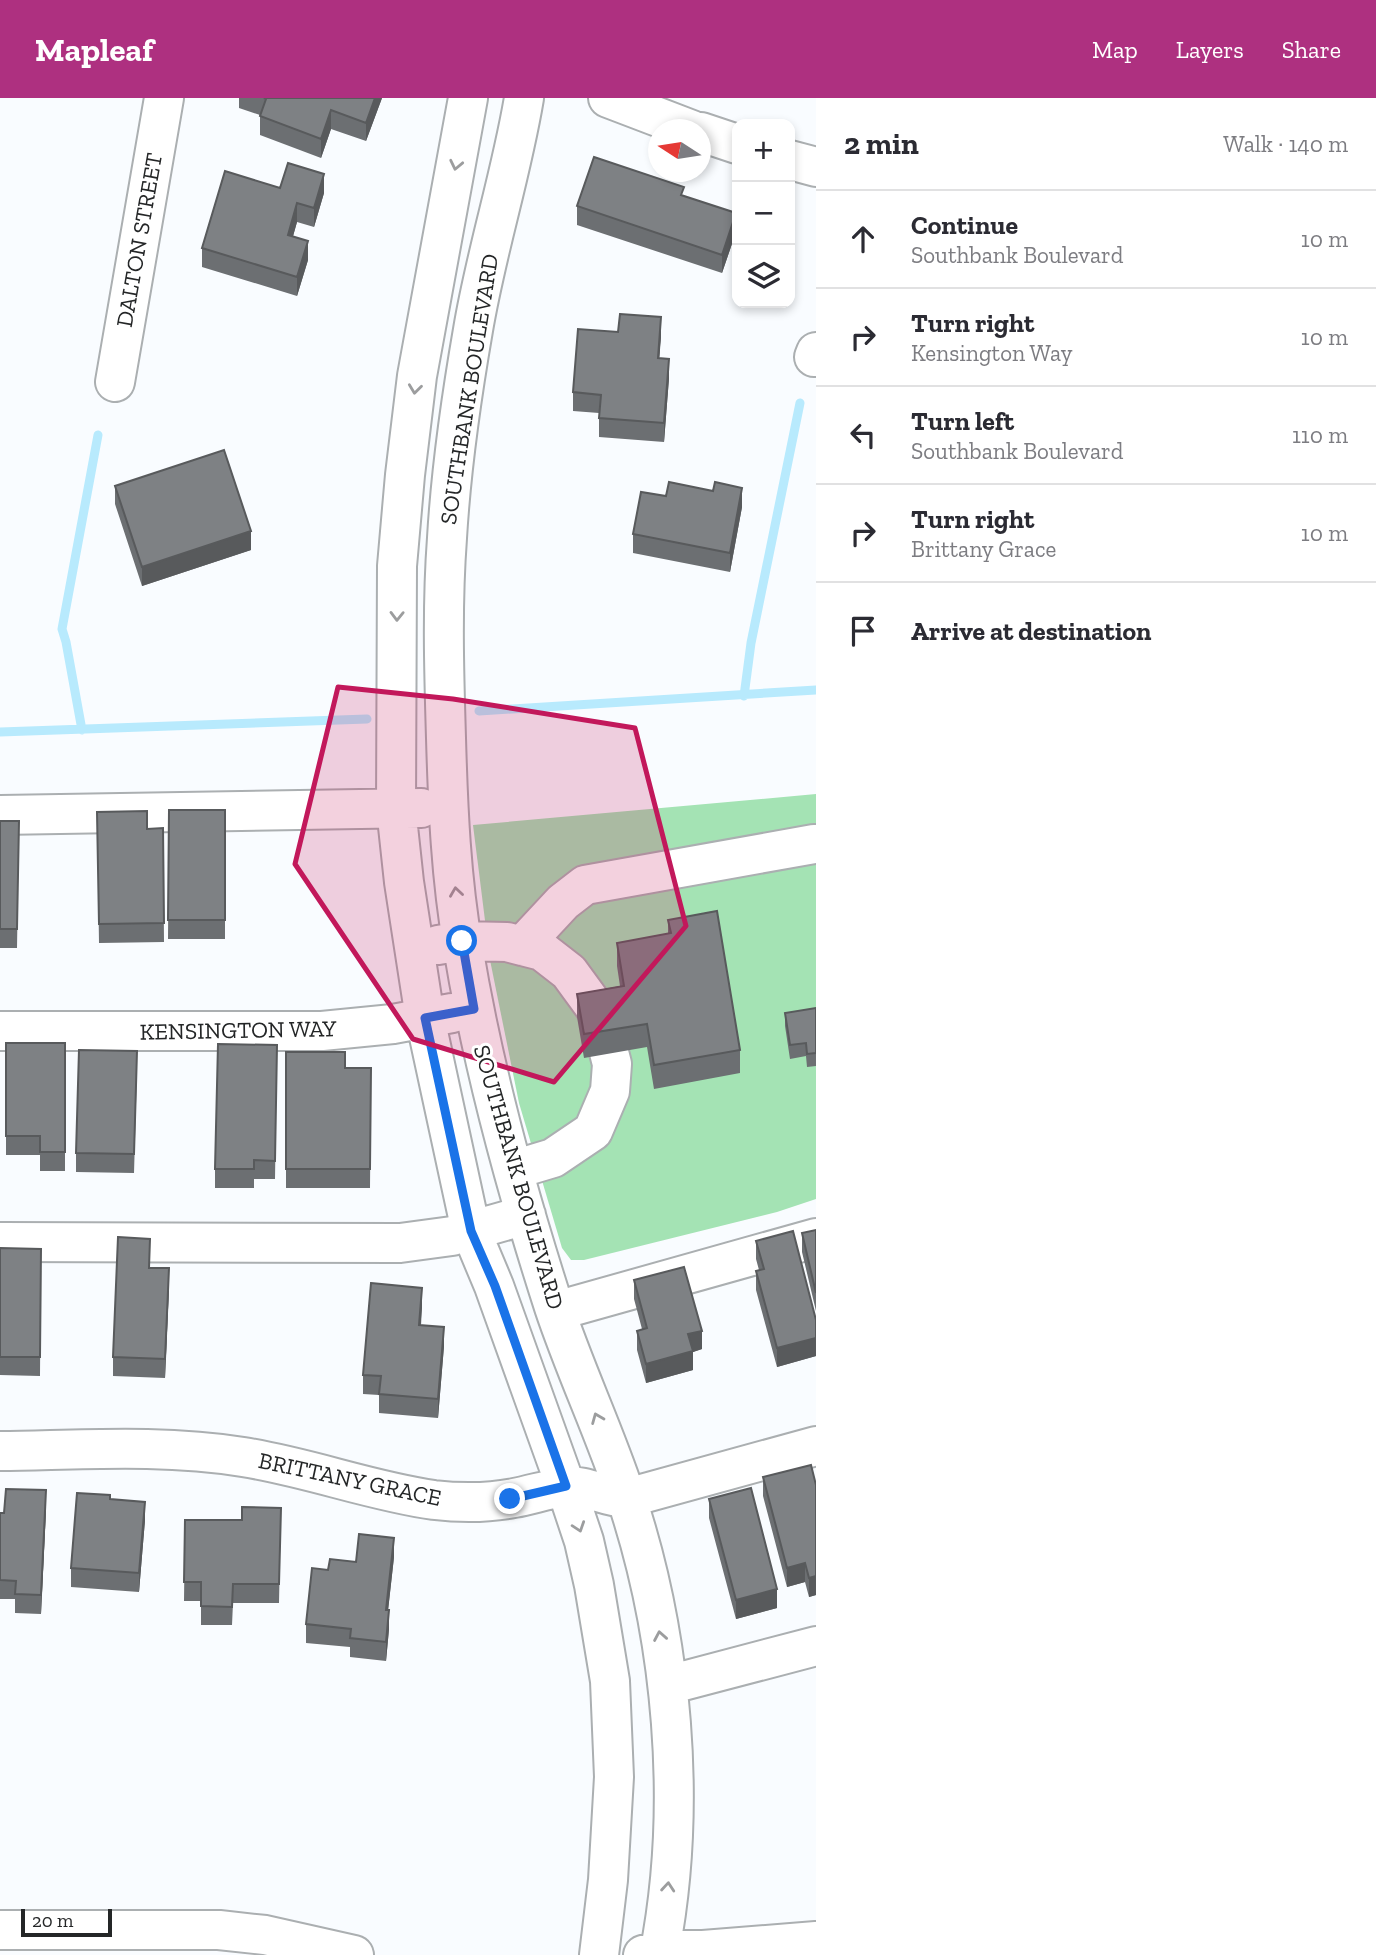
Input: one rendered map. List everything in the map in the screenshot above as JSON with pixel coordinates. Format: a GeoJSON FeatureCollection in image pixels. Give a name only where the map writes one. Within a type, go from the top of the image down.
{"type":"FeatureCollection","features":[{"type":"Feature","properties":{"kind":"street","name":"DALTON STREET"},"geometry":{"type":"LineString","coordinates":[[115,382],[164,98]]}},
{"type":"Feature","properties":{"kind":"street","name":"SOUTHBANK BOULEVARD"},"geometry":{"type":"LineString","coordinates":[[468,98],[417,376],[405,475],[397,566],[396,808],[425,1018],[471,1231],[495,1286],[566,1486],[584,1541],[594,1585],[611,1693],[614,1777],[599,1955]]}},
{"type":"Feature","properties":{"kind":"street","name":"SOUTHBANK BOULEVARD"},"geometry":{"type":"LineString","coordinates":[[524,98],[473,328],[452,478],[446,540],[443,654],[447,807],[462,941],[489,1080],[556,1311],[627,1498],[650,1585],[668,1685],[673,1787],[671,1862],[654,1953]]}},
{"type":"Feature","properties":{"kind":"street"},"geometry":{"type":"LineString","coordinates":[[608,98],[663,119]]}},
{"type":"Feature","properties":{"kind":"street"},"geometry":{"type":"LineString","coordinates":[[711,135],[732,142]]}},
{"type":"Feature","properties":{"kind":"street"},"geometry":{"type":"LineString","coordinates":[[795,161],[816,167]]}},
{"type":"Feature","properties":{"kind":"street"},"geometry":{"type":"LineString","coordinates":[[0,815],[447,807]]}},
{"type":"Feature","properties":{"kind":"street"},"geometry":{"type":"LineString","coordinates":[[522,946],[563,902],[585,885],[814,844]]}},
{"type":"Feature","properties":{"kind":"street"},"geometry":{"type":"LineString","coordinates":[[414,948],[462,941],[507,942],[542,951],[569,972],[599,1013],[612,1064],[610,1091],[593,1131],[553,1158],[513,1170]]}},
{"type":"Feature","properties":{"kind":"street","name":"KENSINGTON WAY"},"geometry":{"type":"LineString","coordinates":[[0,1031],[322,1031],[393,1024],[474,1009]]}},
{"type":"Feature","properties":{"kind":"street"},"geometry":{"type":"LineString","coordinates":[[0,1242],[400,1243],[471,1231],[526,1215]]}},
{"type":"Feature","properties":{"kind":"street"},"geometry":{"type":"LineString","coordinates":[[556,1311],[816,1238]]}},
{"type":"Feature","properties":{"kind":"street","name":"BRITTANY GRACE"},"geometry":{"type":"LineString","coordinates":[[0,1451],[202,1452],[293,1466],[398,1494],[475,1502],[510,1499],[566,1486],[586,1488],[607,1497],[627,1498],[816,1446]]}},
{"type":"Feature","properties":{"kind":"street"},"geometry":{"type":"LineString","coordinates":[[668,1685],[816,1646]]}},
{"type":"Feature","properties":{"kind":"street"},"geometry":{"type":"LineString","coordinates":[[0,1930],[219,1930],[265,1936],[354,1955]]}},
{"type":"Feature","properties":{"kind":"street"},"geometry":{"type":"LineString","coordinates":[[654,1953],[816,1941]]}},
{"type":"Feature","properties":{"kind":"highlighted area"},"geometry":{"type":"Polygon","coordinates":[[[338,687],[453,699],[635,728],[686,926],[554,1082],[413,1039],[295,864],[338,687]]]}},
{"type":"Feature","properties":{"kind":"green space"},"geometry":{"type":"Polygon","coordinates":[[[816,794],[816,1199],[777,1212],[584,1260],[571,1260],[562,1248],[519,1103],[490,960],[473,825],[816,794]]]}},
{"type":"Feature","properties":{"kind":"building"},"geometry":{"type":"Polygon","coordinates":[[[264,98],[375,98],[366,123],[331,110],[321,139],[260,116],[266,99],[264,98]]]}},
{"type":"Feature","properties":{"kind":"building"},"geometry":{"type":"Polygon","coordinates":[[[594,157],[648,175],[648,182],[669,182],[684,187],[681,195],[732,212],[732,225],[722,255],[577,206],[594,157]]]}},
{"type":"Feature","properties":{"kind":"building"},"geometry":{"type":"Polygon","coordinates":[[[288,163],[324,174],[314,208],[297,203],[288,235],[308,241],[297,277],[202,248],[225,171],[280,188],[288,163]]]}},
{"type":"Feature","properties":{"kind":"building"},"geometry":{"type":"Polygon","coordinates":[[[620,314],[661,317],[658,358],[669,359],[664,423],[599,418],[601,395],[573,392],[578,329],[618,332],[620,314]]]}},
{"type":"Feature","properties":{"kind":"building"},"geometry":{"type":"Polygon","coordinates":[[[224,450],[251,531],[142,567],[115,486],[224,450]]]}},
{"type":"Feature","properties":{"kind":"building"},"geometry":{"type":"Polygon","coordinates":[[[669,482],[713,491],[715,482],[742,488],[730,553],[633,534],[641,492],[666,496],[669,482]]]}},
{"type":"Feature","properties":{"kind":"building"},"geometry":{"type":"Polygon","coordinates":[[[169,810],[225,810],[225,920],[168,920],[169,810]]]}},
{"type":"Feature","properties":{"kind":"building"},"geometry":{"type":"Polygon","coordinates":[[[147,811],[147,829],[163,828],[164,923],[99,924],[97,812],[147,811]]]}},
{"type":"Feature","properties":{"kind":"building"},"geometry":{"type":"Polygon","coordinates":[[[0,821],[19,821],[17,929],[0,929],[0,821]]]}},
{"type":"Feature","properties":{"kind":"building"},"geometry":{"type":"Polygon","coordinates":[[[717,911],[740,1050],[654,1065],[647,1024],[584,1034],[577,994],[624,986],[617,943],[671,933],[668,920],[717,911]]]}},
{"type":"Feature","properties":{"kind":"building"},"geometry":{"type":"Polygon","coordinates":[[[816,1008],[816,1053],[807,1054],[806,1043],[790,1045],[785,1013],[816,1008]]]}},
{"type":"Feature","properties":{"kind":"building"},"geometry":{"type":"Polygon","coordinates":[[[6,1043],[65,1043],[65,1152],[40,1152],[40,1136],[6,1136],[6,1043]]]}},
{"type":"Feature","properties":{"kind":"building"},"geometry":{"type":"Polygon","coordinates":[[[218,1044],[277,1045],[275,1161],[254,1160],[254,1169],[215,1169],[218,1044]]]}},
{"type":"Feature","properties":{"kind":"building"},"geometry":{"type":"Polygon","coordinates":[[[79,1050],[137,1051],[134,1154],[76,1153],[79,1050]]]}},
{"type":"Feature","properties":{"kind":"building"},"geometry":{"type":"Polygon","coordinates":[[[286,1052],[345,1052],[345,1068],[371,1068],[370,1169],[286,1169],[286,1052]]]}},
{"type":"Feature","properties":{"kind":"building"},"geometry":{"type":"Polygon","coordinates":[[[816,1230],[816,1293],[802,1233],[816,1230]]]}},
{"type":"Feature","properties":{"kind":"building"},"geometry":{"type":"Polygon","coordinates":[[[793,1231],[816,1320],[816,1338],[777,1348],[756,1271],[764,1269],[756,1241],[793,1231]]]}},
{"type":"Feature","properties":{"kind":"building"},"geometry":{"type":"Polygon","coordinates":[[[118,1237],[150,1239],[149,1268],[169,1268],[165,1359],[113,1357],[118,1237]]]}},
{"type":"Feature","properties":{"kind":"building"},"geometry":{"type":"Polygon","coordinates":[[[0,1248],[41,1249],[40,1357],[0,1357],[0,1248]]]}},
{"type":"Feature","properties":{"kind":"building"},"geometry":{"type":"Polygon","coordinates":[[[684,1267],[702,1331],[688,1334],[693,1351],[646,1364],[637,1331],[647,1328],[634,1280],[684,1267]]]}},
{"type":"Feature","properties":{"kind":"building"},"geometry":{"type":"Polygon","coordinates":[[[371,1283],[422,1288],[419,1325],[444,1327],[438,1399],[379,1394],[381,1376],[363,1375],[371,1283]]]}},
{"type":"Feature","properties":{"kind":"building"},"geometry":{"type":"Polygon","coordinates":[[[811,1465],[816,1485],[816,1576],[809,1578],[805,1563],[787,1568],[763,1477],[811,1465]]]}},
{"type":"Feature","properties":{"kind":"building"},"geometry":{"type":"Polygon","coordinates":[[[751,1488],[777,1589],[736,1600],[709,1499],[751,1488]]]}},
{"type":"Feature","properties":{"kind":"building"},"geometry":{"type":"Polygon","coordinates":[[[6,1489],[46,1490],[41,1595],[15,1594],[16,1581],[0,1580],[0,1513],[4,1513],[6,1489]]]}},
{"type":"Feature","properties":{"kind":"building"},"geometry":{"type":"Polygon","coordinates":[[[77,1493],[110,1495],[110,1499],[145,1502],[139,1573],[71,1568],[77,1493]]]}},
{"type":"Feature","properties":{"kind":"building"},"geometry":{"type":"Polygon","coordinates":[[[242,1507],[281,1508],[279,1584],[233,1584],[232,1607],[201,1606],[201,1582],[184,1582],[185,1520],[242,1520],[242,1507]]]}},
{"type":"Feature","properties":{"kind":"building"},"geometry":{"type":"Polygon","coordinates":[[[359,1534],[394,1538],[386,1610],[389,1610],[386,1642],[350,1638],[351,1629],[306,1624],[312,1568],[328,1570],[330,1559],[356,1562],[359,1534]]]}},
{"type":"Feature","properties":{"kind":"waterway"},"geometry":{"type":"LineString","coordinates":[[744,696],[751,643],[800,403]]}},
{"type":"Feature","properties":{"kind":"waterway"},"geometry":{"type":"LineString","coordinates":[[82,730],[62,629],[98,435]]}},
{"type":"Feature","properties":{"kind":"waterway"},"geometry":{"type":"LineString","coordinates":[[479,711],[816,690]]}},
{"type":"Feature","properties":{"kind":"waterway"},"geometry":{"type":"LineString","coordinates":[[0,732],[367,719]]}},
{"type":"Feature","properties":{"kind":"route"},"geometry":{"type":"LineString","coordinates":[[462,941],[474,1009],[425,1018],[471,1231],[495,1286],[566,1486],[510,1499]]}}]}
